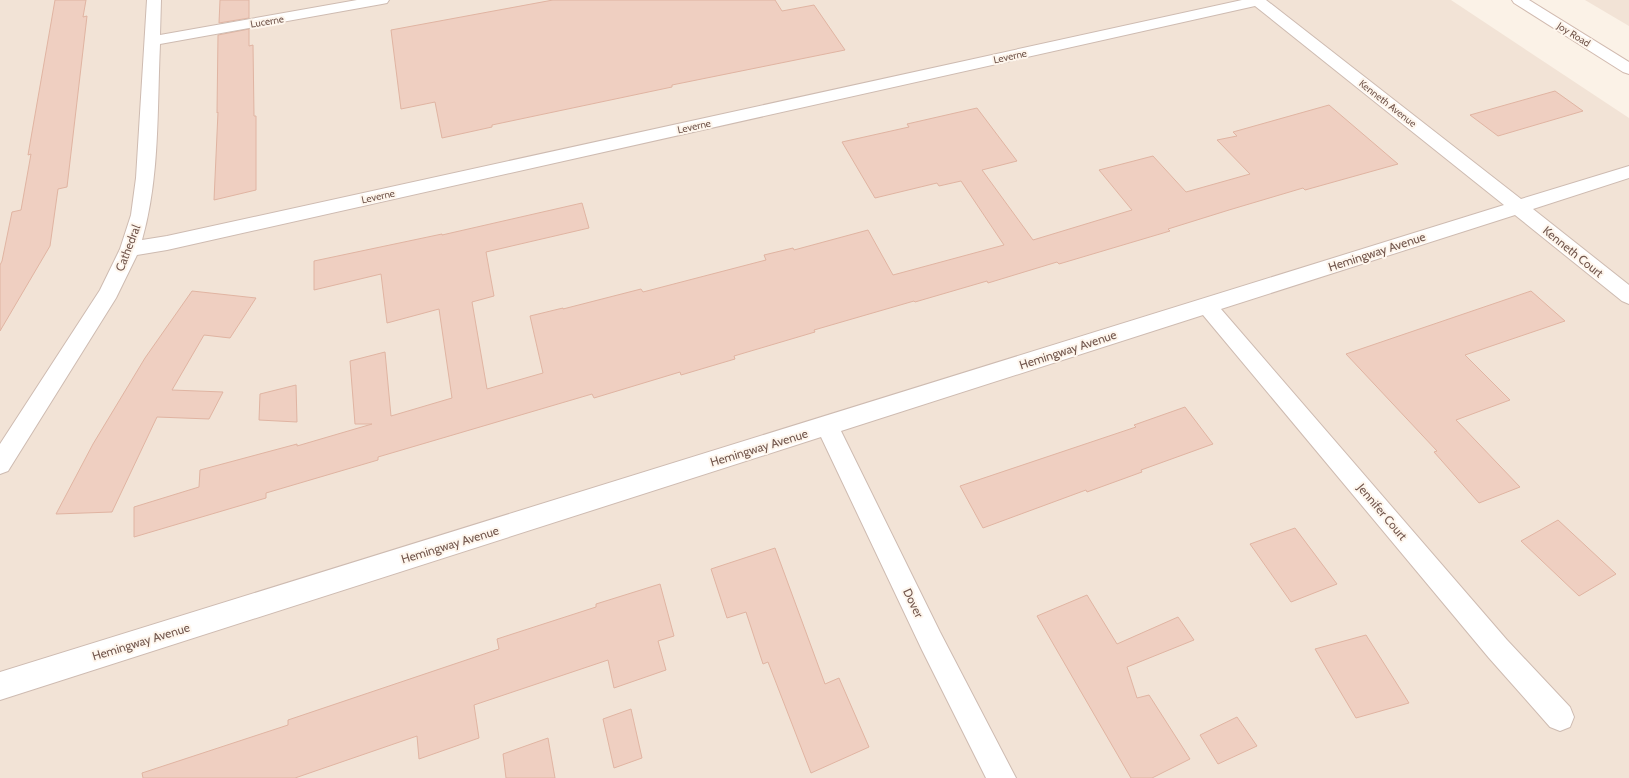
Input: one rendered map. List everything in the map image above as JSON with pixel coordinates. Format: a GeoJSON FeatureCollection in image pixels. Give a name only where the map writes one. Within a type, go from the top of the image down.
{"type":"FeatureCollection","features":[{"type":"Feature","properties":{"kind":"street","name":"Cathedral"},"geometry":{"type":"LineString","coordinates":[[0,464],[109,294],[130,249],[140,215],[145,178],[154,0]]}},
{"type":"Feature","properties":{"kind":"street","name":"Lucerne"},"geometry":{"type":"LineString","coordinates":[[152,41],[382,0]]}},
{"type":"Feature","properties":{"kind":"street","name":"Kenneth Avenue"},"geometry":{"type":"LineString","coordinates":[[1257,0],[1518,206]]}},
{"type":"Feature","properties":{"kind":"street","name":"Leverne"},"geometry":{"type":"LineString","coordinates":[[130,249],[190,237],[1257,0]]}},
{"type":"Feature","properties":{"kind":"street","name":"Joy Road"},"geometry":{"type":"LineString","coordinates":[[1519,0],[1629,69]]}},
{"type":"Feature","properties":{"kind":"street","name":"Hemingway Avenue"},"geometry":{"type":"LineString","coordinates":[[0,686],[1629,172]]}},
{"type":"Feature","properties":{"kind":"street","name":"Kenneth Court"},"geometry":{"type":"LineString","coordinates":[[1518,206],[1559,241],[1629,296]]}},
{"type":"Feature","properties":{"kind":"street","name":"Jennifer Court"},"geometry":{"type":"LineString","coordinates":[[1207,306],[1498,649],[1560,717]]}},
{"type":"Feature","properties":{"kind":"street","name":"Dover"},"geometry":{"type":"LineString","coordinates":[[827,426],[931,641],[1001,778]]}},
{"type":"Feature","properties":{"kind":"shaded area"},"geometry":{"type":"Polygon","coordinates":[[[0,0],[1451,0],[1629,118],[1629,778],[0,778],[0,0]]]}},
{"type":"Feature","properties":{"kind":"shaded area"},"geometry":{"type":"Polygon","coordinates":[[[1585,0],[1629,0],[1629,26],[1585,0]]]}},
{"type":"Feature","properties":{"kind":"building"},"geometry":{"type":"Polygon","coordinates":[[[55,0],[86,0],[83,17],[87,16],[67,187],[58,189],[50,246],[0,331],[0,265],[12,212],[21,210],[31,154],[28,155],[55,0]]]}},
{"type":"Feature","properties":{"kind":"building"},"geometry":{"type":"Polygon","coordinates":[[[220,0],[249,0],[249,18],[219,23],[220,0]]]}},
{"type":"Feature","properties":{"kind":"building"},"geometry":{"type":"Polygon","coordinates":[[[553,0],[775,0],[782,11],[814,5],[845,50],[672,85],[672,87],[492,125],[492,127],[442,138],[435,102],[401,109],[391,30],[553,0]]]}},
{"type":"Feature","properties":{"kind":"building"},"geometry":{"type":"Polygon","coordinates":[[[249,29],[249,46],[253,45],[254,116],[256,116],[256,190],[214,200],[218,112],[217,113],[218,35],[249,29]]]}},
{"type":"Feature","properties":{"kind":"building"},"geometry":{"type":"Polygon","coordinates":[[[1555,91],[1583,111],[1498,136],[1470,115],[1555,91]]]}},
{"type":"Feature","properties":{"kind":"building"},"geometry":{"type":"Polygon","coordinates":[[[1329,105],[1398,164],[1305,190],[1303,188],[1168,229],[1170,231],[1059,264],[1057,262],[988,283],[987,281],[814,330],[815,332],[734,356],[735,359],[681,375],[680,372],[594,398],[592,394],[378,457],[378,460],[266,493],[266,498],[134,537],[134,507],[199,487],[200,470],[297,444],[297,446],[372,424],[355,424],[350,361],[385,352],[391,416],[452,398],[439,309],[387,323],[381,274],[314,290],[314,261],[442,235],[582,203],[589,228],[486,252],[494,296],[472,302],[487,389],[543,373],[530,316],[641,289],[643,292],[766,260],[764,255],[793,248],[794,250],[868,230],[893,275],[1004,245],[961,181],[939,186],[937,183],[875,198],[842,142],[909,127],[907,124],[977,108],[1017,161],[982,170],[1033,240],[1132,210],[1099,170],[1153,156],[1186,192],[1250,174],[1217,140],[1237,136],[1233,132],[1329,105]]]}},
{"type":"Feature","properties":{"kind":"building"},"geometry":{"type":"Polygon","coordinates":[[[192,291],[256,298],[230,338],[204,335],[172,390],[223,392],[209,419],[157,417],[112,512],[56,514],[93,444],[145,358],[192,291]]]}},
{"type":"Feature","properties":{"kind":"building"},"geometry":{"type":"Polygon","coordinates":[[[1531,291],[1565,321],[1465,355],[1510,400],[1456,420],[1520,487],[1479,503],[1434,452],[1437,451],[1346,354],[1531,291]]]}},
{"type":"Feature","properties":{"kind":"building"},"geometry":{"type":"Polygon","coordinates":[[[296,385],[297,422],[259,420],[260,394],[296,385]]]}},
{"type":"Feature","properties":{"kind":"building"},"geometry":{"type":"Polygon","coordinates":[[[1185,407],[1213,444],[1141,470],[1142,472],[1087,492],[1086,490],[983,528],[960,486],[1136,427],[1134,425],[1185,407]]]}},
{"type":"Feature","properties":{"kind":"building"},"geometry":{"type":"Polygon","coordinates":[[[1558,520],[1616,574],[1579,596],[1521,541],[1558,520]]]}},
{"type":"Feature","properties":{"kind":"building"},"geometry":{"type":"Polygon","coordinates":[[[1295,528],[1337,584],[1291,602],[1250,544],[1295,528]]]}},
{"type":"Feature","properties":{"kind":"building"},"geometry":{"type":"Polygon","coordinates":[[[775,548],[825,684],[839,678],[869,747],[811,773],[768,662],[763,664],[746,612],[727,618],[711,569],[775,548]]]}},
{"type":"Feature","properties":{"kind":"building"},"geometry":{"type":"Polygon","coordinates":[[[660,584],[674,636],[658,641],[666,670],[614,688],[608,660],[474,705],[479,738],[419,759],[417,736],[295,778],[143,778],[142,773],[288,725],[288,720],[499,649],[497,639],[596,607],[596,604],[660,584]]]}},
{"type":"Feature","properties":{"kind":"building"},"geometry":{"type":"Polygon","coordinates":[[[1087,595],[1117,644],[1178,617],[1194,640],[1127,667],[1137,698],[1149,695],[1190,759],[1152,778],[1131,778],[1037,616],[1087,595]]]}},
{"type":"Feature","properties":{"kind":"building"},"geometry":{"type":"Polygon","coordinates":[[[1366,635],[1409,703],[1356,718],[1315,649],[1366,635]]]}},
{"type":"Feature","properties":{"kind":"building"},"geometry":{"type":"Polygon","coordinates":[[[631,709],[642,758],[614,768],[603,719],[631,709]]]}},
{"type":"Feature","properties":{"kind":"building"},"geometry":{"type":"Polygon","coordinates":[[[1237,717],[1257,746],[1218,764],[1200,735],[1237,717]]]}},
{"type":"Feature","properties":{"kind":"building"},"geometry":{"type":"Polygon","coordinates":[[[548,738],[555,778],[506,778],[503,754],[548,738]]]}}]}
